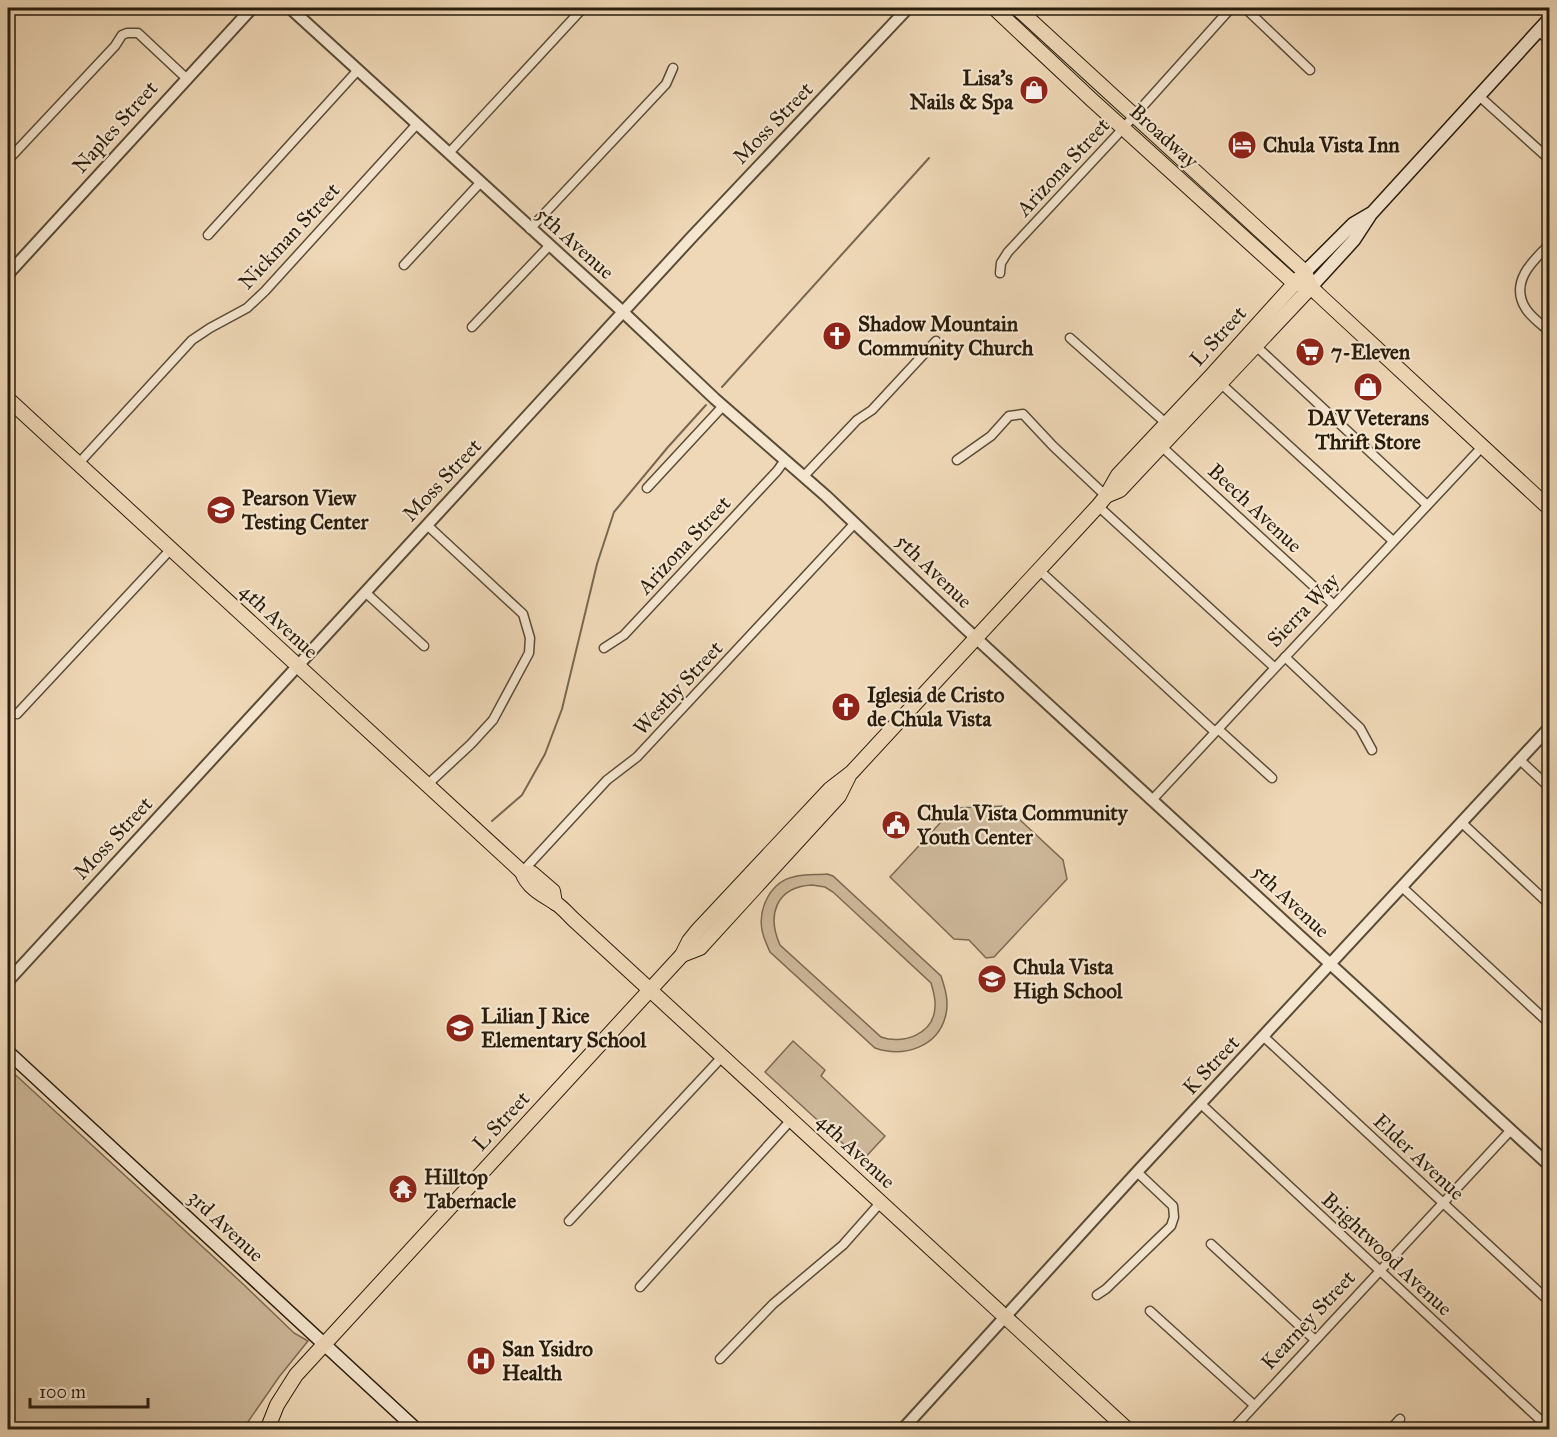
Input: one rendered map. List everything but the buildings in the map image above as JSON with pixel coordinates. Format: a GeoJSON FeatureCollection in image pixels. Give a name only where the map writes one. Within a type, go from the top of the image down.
{"type":"FeatureCollection","features":[{"type":"Feature","properties":{"kind":"main road","name":"Broadway"},"geometry":{"type":"LineString","coordinates":[[994,8],[1294,283]]}},
{"type":"Feature","properties":{"kind":"main road","name":"Broadway"},"geometry":{"type":"LineString","coordinates":[[1017,8],[1305,272],[1311,286],[1550,509]]}},
{"type":"Feature","properties":{"kind":"main road","name":"L Street"},"geometry":{"type":"LineString","coordinates":[[1216,379],[1256,346],[1354,240],[1371,214],[1550,18]]}},
{"type":"Feature","properties":{"kind":"main road","name":"L Street"},"geometry":{"type":"LineString","coordinates":[[267,1430],[277,1406],[296,1375],[682,955],[689,940],[830,789],[852,772],[1102,501],[1120,490],[1157,442],[1216,379],[1294,283],[1353,224],[1371,214]]}},
{"type":"Feature","properties":{"kind":"main road"},"geometry":{"type":"LineString","coordinates":[[1294,283],[1311,286]]}},
{"type":"Feature","properties":{"kind":"main road","name":"4th Avenue"},"geometry":{"type":"LineString","coordinates":[[8,399],[522,872],[532,873],[553,891],[555,903],[1128,1430]]}},
{"type":"Feature","properties":{"kind":"main road","name":"3rd Avenue"},"geometry":{"type":"LineString","coordinates":[[8,1052],[417,1430]]}},
{"type":"Feature","properties":{"kind":"street","name":"Naples Street"},"geometry":{"type":"LineString","coordinates":[[8,274],[252,8]]}},
{"type":"Feature","properties":{"kind":"street","name":"5th Avenue"},"geometry":{"type":"LineString","coordinates":[[290,8],[530,229],[550,244],[723,406],[804,476],[976,638],[1550,1166]]}},
{"type":"Feature","properties":{"kind":"street"},"geometry":{"type":"LineString","coordinates":[[449,153],[583,8]]}},
{"type":"Feature","properties":{"kind":"street","name":"Moss Street"},"geometry":{"type":"LineString","coordinates":[[8,981],[794,126],[819,104],[908,8]]}},
{"type":"Feature","properties":{"kind":"street","name":"Arizona Street"},"geometry":{"type":"LineString","coordinates":[[1000,273],[1001,263],[1008,252],[1135,116],[1231,8]]}},
{"type":"Feature","properties":{"kind":"street"},"geometry":{"type":"LineString","coordinates":[[1245,8],[1310,70]]}},
{"type":"Feature","properties":{"kind":"street"},"geometry":{"type":"LineString","coordinates":[[1538,31],[1550,41]]}},
{"type":"Feature","properties":{"kind":"street"},"geometry":{"type":"LineString","coordinates":[[8,160],[115,46],[122,35],[138,33],[186,78]]}},
{"type":"Feature","properties":{"kind":"street"},"geometry":{"type":"LineString","coordinates":[[530,229],[666,84],[673,68]]}},
{"type":"Feature","properties":{"kind":"street"},"geometry":{"type":"LineString","coordinates":[[208,235],[358,70]]}},
{"type":"Feature","properties":{"kind":"street"},"geometry":{"type":"LineString","coordinates":[[1478,95],[1550,160]]}},
{"type":"Feature","properties":{"kind":"street","name":"Nickman Street"},"geometry":{"type":"LineString","coordinates":[[79,463],[192,340],[247,308],[265,291],[417,124]]}},
{"type":"Feature","properties":{"kind":"street"},"geometry":{"type":"LineString","coordinates":[[404,264],[480,183]]}},
{"type":"Feature","properties":{"kind":"street"},"geometry":{"type":"LineString","coordinates":[[472,327],[550,244]]}},
{"type":"Feature","properties":{"kind":"street"},"geometry":{"type":"LineString","coordinates":[[1550,244],[1526,270],[1520,282],[1521,296],[1526,309],[1550,332]]}},
{"type":"Feature","properties":{"kind":"street"},"geometry":{"type":"LineString","coordinates":[[1070,338],[1171,427]]}},
{"type":"Feature","properties":{"kind":"street"},"geometry":{"type":"LineString","coordinates":[[804,476],[857,420],[872,410],[936,341]]}},
{"type":"Feature","properties":{"kind":"street"},"geometry":{"type":"LineString","coordinates":[[1256,346],[1426,505]]}},
{"type":"Feature","properties":{"kind":"street"},"geometry":{"type":"LineString","coordinates":[[1216,379],[1393,541]]}},
{"type":"Feature","properties":{"kind":"street"},"geometry":{"type":"LineString","coordinates":[[647,488],[723,406]]}},
{"type":"Feature","properties":{"kind":"street"},"geometry":{"type":"LineString","coordinates":[[957,460],[991,436],[1009,416],[1023,414],[1102,501],[1274,667]]}},
{"type":"Feature","properties":{"kind":"street","name":"Beech Avenue"},"geometry":{"type":"LineString","coordinates":[[1157,442],[1334,605]]}},
{"type":"Feature","properties":{"kind":"street","name":"Sierra Way"},"geometry":{"type":"LineString","coordinates":[[1153,799],[1482,447]]}},
{"type":"Feature","properties":{"kind":"street","name":"Arizona Street"},"geometry":{"type":"LineString","coordinates":[[604,648],[624,635],[777,471],[784,460]]}},
{"type":"Feature","properties":{"kind":"street","name":"Westby Street"},"geometry":{"type":"LineString","coordinates":[[522,872],[607,780],[641,753],[855,523]]}},
{"type":"Feature","properties":{"kind":"street"},"geometry":{"type":"LineString","coordinates":[[427,525],[482,577],[503,593],[523,614],[530,638],[529,652],[493,720],[427,785]]}},
{"type":"Feature","properties":{"kind":"street"},"geometry":{"type":"LineString","coordinates":[[17,714],[171,549]]}},
{"type":"Feature","properties":{"kind":"street"},"geometry":{"type":"LineString","coordinates":[[1039,570],[1272,778]]}},
{"type":"Feature","properties":{"kind":"street"},"geometry":{"type":"LineString","coordinates":[[365,592],[424,646]]}},
{"type":"Feature","properties":{"kind":"street"},"geometry":{"type":"LineString","coordinates":[[1284,657],[1360,728],[1372,750]]}},
{"type":"Feature","properties":{"kind":"street","name":"K Street"},"geometry":{"type":"LineString","coordinates":[[902,1430],[1137,1172],[1550,727]]}},
{"type":"Feature","properties":{"kind":"street"},"geometry":{"type":"LineString","coordinates":[[1520,760],[1550,788]]}},
{"type":"Feature","properties":{"kind":"street"},"geometry":{"type":"LineString","coordinates":[[1461,822],[1550,905]]}},
{"type":"Feature","properties":{"kind":"street"},"geometry":{"type":"LineString","coordinates":[[1402,887],[1550,1024]]}},
{"type":"Feature","properties":{"kind":"street","name":"Elder Avenue"},"geometry":{"type":"LineString","coordinates":[[1264,1037],[1550,1302]]}},
{"type":"Feature","properties":{"kind":"street"},"geometry":{"type":"LineString","coordinates":[[569,1221],[722,1057]]}},
{"type":"Feature","properties":{"kind":"street","name":"Brightwood Avenue"},"geometry":{"type":"LineString","coordinates":[[1201,1104],[1550,1430]]}},
{"type":"Feature","properties":{"kind":"street"},"geometry":{"type":"LineString","coordinates":[[640,1287],[791,1120]]}},
{"type":"Feature","properties":{"kind":"street","name":"Kearney Street"},"geometry":{"type":"LineString","coordinates":[[1232,1430],[1510,1131]]}},
{"type":"Feature","properties":{"kind":"street"},"geometry":{"type":"LineString","coordinates":[[1097,1294],[1106,1289],[1171,1226],[1174,1216],[1173,1206],[1137,1172]]}},
{"type":"Feature","properties":{"kind":"street"},"geometry":{"type":"LineString","coordinates":[[720,1359],[773,1304],[843,1245],[881,1202]]}},
{"type":"Feature","properties":{"kind":"street"},"geometry":{"type":"LineString","coordinates":[[1211,1244],[1315,1340]]}},
{"type":"Feature","properties":{"kind":"street"},"geometry":{"type":"LineString","coordinates":[[1150,1311],[1254,1405]]}},
{"type":"Feature","properties":{"kind":"street"},"geometry":{"type":"LineString","coordinates":[[1390,1430],[1400,1419]]}},
{"type":"Feature","properties":{"kind":"shaded area"},"geometry":{"type":"Polygon","coordinates":[[[1005,806],[1063,860],[1067,879],[994,957],[986,958],[969,940],[954,939],[890,877],[954,808],[1005,806]]]}},
{"type":"Feature","properties":{"kind":"shaded area"},"geometry":{"type":"Polygon","coordinates":[[[827,874],[833,876],[941,976],[947,1009],[942,1025],[928,1042],[919,1047],[897,1052],[875,1048],[770,952],[763,935],[761,922],[764,905],[772,890],[778,884],[793,877],[827,874]],[[812,885],[799,887],[782,897],[777,905],[774,924],[780,945],[881,1037],[899,1039],[916,1035],[929,1024],[933,1016],[935,998],[931,983],[825,887],[812,885]]]}},
{"type":"Feature","properties":{"kind":"shaded area"},"geometry":{"type":"Polygon","coordinates":[[[793,1041],[825,1070],[821,1076],[885,1136],[862,1161],[765,1072],[793,1041]]]}},
{"type":"Feature","properties":{"kind":"shaded area"},"geometry":{"type":"Polygon","coordinates":[[[8,1068],[294,1333],[308,1341],[279,1377],[243,1429],[8,1429],[8,1068]]]}},
{"type":"Feature","properties":{"kind":"waterway"},"geometry":{"type":"LineString","coordinates":[[722,387],[929,158]]}},
{"type":"Feature","properties":{"kind":"waterway"},"geometry":{"type":"LineString","coordinates":[[492,821],[522,795],[545,754],[562,709],[597,564],[614,512],[706,405]]}},
{"type":"Feature","properties":{"kind":"place","name":"Lisa's Nails & Spa"},"geometry":{"type":"Point","coordinates":[1034,90]}},
{"type":"Feature","properties":{"kind":"place","name":"Chula Vista Inn"},"geometry":{"type":"Point","coordinates":[1242,145]}},
{"type":"Feature","properties":{"kind":"place","name":"Shadow Mountain Community Church"},"geometry":{"type":"Point","coordinates":[837,336]}},
{"type":"Feature","properties":{"kind":"place","name":"7-Eleven"},"geometry":{"type":"Point","coordinates":[1310,352]}},
{"type":"Feature","properties":{"kind":"place","name":"DAV Veterans Thrift Store"},"geometry":{"type":"Point","coordinates":[1368,387]}},
{"type":"Feature","properties":{"kind":"place","name":"Pearson View Testing Center"},"geometry":{"type":"Point","coordinates":[221,510]}},
{"type":"Feature","properties":{"kind":"place","name":"Iglesia de Cristo de Chula Vista"},"geometry":{"type":"Point","coordinates":[846,707]}},
{"type":"Feature","properties":{"kind":"place","name":"Chula Vista Community Youth Center"},"geometry":{"type":"Point","coordinates":[896,825]}},
{"type":"Feature","properties":{"kind":"place","name":"Chula Vista High School"},"geometry":{"type":"Point","coordinates":[992,979]}},
{"type":"Feature","properties":{"kind":"place","name":"Lilian J Rice Elementary School"},"geometry":{"type":"Point","coordinates":[460,1028]}},
{"type":"Feature","properties":{"kind":"place","name":"Hilltop Tabernacle"},"geometry":{"type":"Point","coordinates":[403,1189]}},
{"type":"Feature","properties":{"kind":"place","name":"San Ysidro Health"},"geometry":{"type":"Point","coordinates":[481,1361]}}]}
